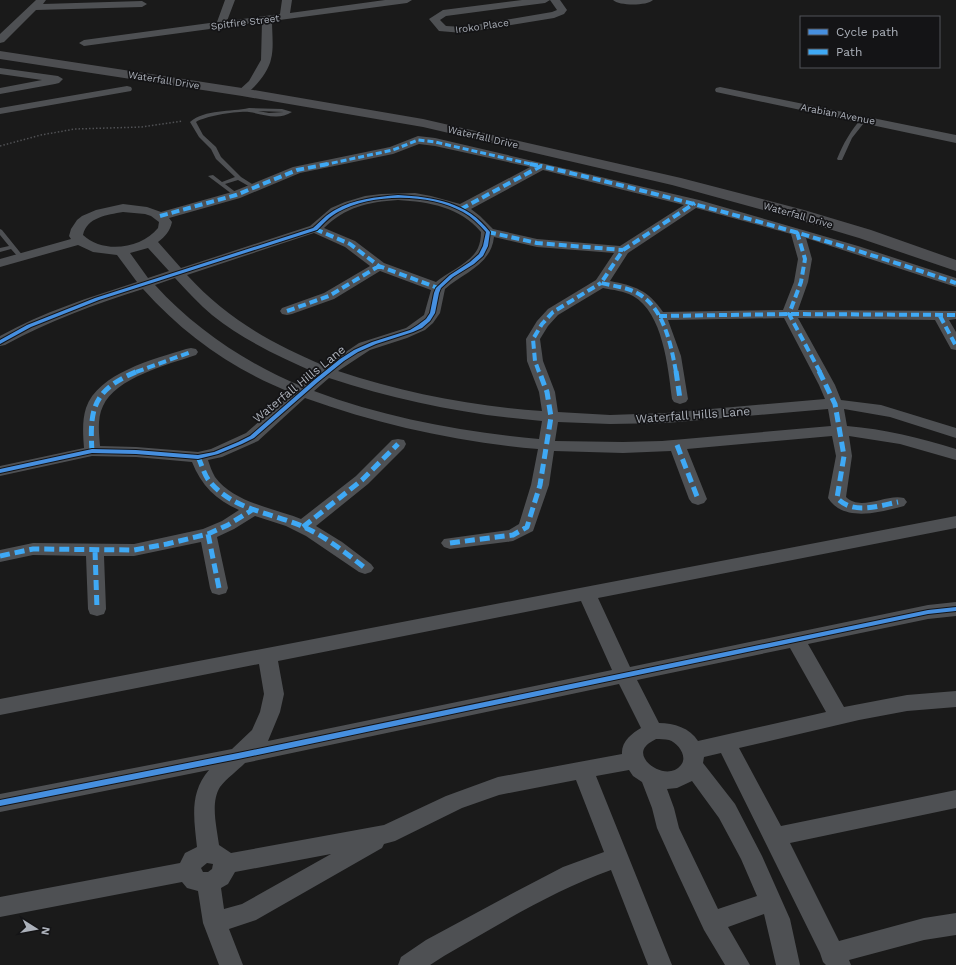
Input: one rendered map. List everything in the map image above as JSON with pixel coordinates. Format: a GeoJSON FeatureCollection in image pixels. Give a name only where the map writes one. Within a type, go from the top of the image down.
{"type":"FeatureCollection","features":[{"type":"Feature","properties":{"kind":"main road","name":"Waterfall Drive"},"geometry":{"type":"LineString","coordinates":[[0,44],[247,87],[463,120],[691,172],[774,193],[937,244]]}},
{"type":"Feature","properties":{"kind":"main road","name":"Waterfall Drive"},"geometry":{"type":"LineString","coordinates":[[0,55],[247,87],[423,123],[675,182],[865,234],[956,266]]}},
{"type":"Feature","properties":{"kind":"street"},"geometry":{"type":"LineString","coordinates":[[221,25],[230,0]]}},
{"type":"Feature","properties":{"kind":"street"},"geometry":{"type":"LineString","coordinates":[[285,16],[287,0]]}},
{"type":"Feature","properties":{"kind":"street","name":"Spitfire Street"},"geometry":{"type":"LineString","coordinates":[[84,43],[407,0]]}},
{"type":"Feature","properties":{"kind":"street","name":"Iroko Place"},"geometry":{"type":"LineString","coordinates":[[545,0],[443,13],[434,19],[443,29],[463,30],[554,15],[562,10],[555,0]]}},
{"type":"Feature","properties":{"kind":"street"},"geometry":{"type":"LineString","coordinates":[[618,0],[633,2],[648,0]]}},
{"type":"Feature","properties":{"kind":"street"},"geometry":{"type":"LineString","coordinates":[[0,40],[37,3],[142,4]]}},
{"type":"Feature","properties":{"kind":"street"},"geometry":{"type":"LineString","coordinates":[[247,87],[266,60],[267,19]]}},
{"type":"Feature","properties":{"kind":"street"},"geometry":{"type":"LineString","coordinates":[[0,71],[58,80],[0,90]]}},
{"type":"Feature","properties":{"kind":"street"},"geometry":{"type":"LineString","coordinates":[[0,79],[29,75]]}},
{"type":"Feature","properties":{"kind":"street"},"geometry":{"type":"LineString","coordinates":[[0,111],[127,89]]}},
{"type":"Feature","properties":{"kind":"street","name":"Arabian Avenue"},"geometry":{"type":"LineString","coordinates":[[720,90],[956,139]]}},
{"type":"Feature","properties":{"kind":"street"},"geometry":{"type":"LineString","coordinates":[[160,216],[236,195],[297,170],[393,150],[418,140],[435,142],[541,166],[695,203],[797,232],[956,283]]}},
{"type":"Feature","properties":{"kind":"street"},"geometry":{"type":"LineString","coordinates":[[461,209],[541,166]]}},
{"type":"Feature","properties":{"kind":"street"},"geometry":{"type":"LineString","coordinates":[[0,342],[29,326],[123,290],[146,284],[315,229],[336,211],[368,200],[388,198],[419,198],[461,209],[480,222],[488,232],[537,243],[623,250]]}},
{"type":"Feature","properties":{"kind":"street"},"geometry":{"type":"LineString","coordinates":[[450,543],[513,535],[528,527],[540,485],[551,417],[547,392],[535,361],[533,339],[542,324],[553,312],[601,282],[623,250],[695,203]]}},
{"type":"Feature","properties":{"kind":"street"},"geometry":{"type":"LineString","coordinates":[[138,208],[151,211],[160,216],[164,221],[162,232],[150,242],[136,247],[105,251],[91,248],[79,241],[76,236],[77,229],[83,221],[108,210],[138,208]]}},
{"type":"Feature","properties":{"kind":"street"},"geometry":{"type":"LineString","coordinates":[[315,229],[350,244],[379,266],[438,288],[454,274],[476,261],[485,249],[488,232]]}},
{"type":"Feature","properties":{"kind":"street"},"geometry":{"type":"LineString","coordinates":[[797,232],[805,259],[801,282],[789,314],[798,333],[828,385],[835,404],[844,456],[837,498],[841,504],[856,508],[898,502]]}},
{"type":"Feature","properties":{"kind":"street"},"geometry":{"type":"LineString","coordinates":[[0,263],[79,241]]}},
{"type":"Feature","properties":{"kind":"street","name":"Waterfall Hills Lane"},"geometry":{"type":"LineString","coordinates":[[150,242],[196,292],[229,321],[270,346],[294,358],[360,384],[434,403],[551,417],[592,420],[665,418],[835,404],[900,415],[956,433]]}},
{"type":"Feature","properties":{"kind":"street","name":"Waterfall Hills Lane"},"geometry":{"type":"LineString","coordinates":[[121,250],[146,284],[180,318],[236,359],[303,393],[390,420],[427,429],[492,440],[547,445],[631,448],[840,431],[889,436],[956,455]]}},
{"type":"Feature","properties":{"kind":"street"},"geometry":{"type":"LineString","coordinates":[[287,311],[329,296],[379,266]]}},
{"type":"Feature","properties":{"kind":"street","name":"Waterfall Hills Lane"},"geometry":{"type":"LineString","coordinates":[[601,282],[641,296],[659,316],[675,357],[680,399]]}},
{"type":"Feature","properties":{"kind":"street","name":"Waterfall Hills Lane"},"geometry":{"type":"LineString","coordinates":[[0,471],[92,451],[143,452],[198,457],[216,453],[240,444],[252,437],[328,372],[363,347],[400,336],[416,329],[429,319],[434,310],[438,288]]}},
{"type":"Feature","properties":{"kind":"street"},"geometry":{"type":"LineString","coordinates":[[659,316],[789,314],[956,315]]}},
{"type":"Feature","properties":{"kind":"street"},"geometry":{"type":"LineString","coordinates":[[940,316],[956,346]]}},
{"type":"Feature","properties":{"kind":"street"},"geometry":{"type":"LineString","coordinates":[[92,451],[91,424],[94,408],[104,390],[116,381],[127,376],[191,352]]}},
{"type":"Feature","properties":{"kind":"street"},"geometry":{"type":"LineString","coordinates":[[303,527],[362,480],[398,444]]}},
{"type":"Feature","properties":{"kind":"street"},"geometry":{"type":"LineString","coordinates":[[677,445],[698,499]]}},
{"type":"Feature","properties":{"kind":"street"},"geometry":{"type":"LineString","coordinates":[[198,457],[206,476],[212,484],[228,497],[252,510],[303,527],[329,542],[365,568]]}},
{"type":"Feature","properties":{"kind":"street"},"geometry":{"type":"LineString","coordinates":[[0,556],[33,549],[134,550],[167,544],[208,534],[228,525],[252,510]]}},
{"type":"Feature","properties":{"kind":"street"},"geometry":{"type":"LineString","coordinates":[[0,707],[956,522]]}},
{"type":"Feature","properties":{"kind":"street"},"geometry":{"type":"LineString","coordinates":[[208,534],[219,588]]}},
{"type":"Feature","properties":{"kind":"street"},"geometry":{"type":"LineString","coordinates":[[95,550],[97,609]]}},
{"type":"Feature","properties":{"kind":"street"},"geometry":{"type":"LineString","coordinates":[[587,594],[624,675],[653,731]]}},
{"type":"Feature","properties":{"kind":"street"},"geometry":{"type":"LineString","coordinates":[[0,803],[238,756],[928,612],[956,609]]}},
{"type":"Feature","properties":{"kind":"street"},"geometry":{"type":"LineString","coordinates":[[795,639],[839,717]]}},
{"type":"Feature","properties":{"kind":"street"},"geometry":{"type":"LineString","coordinates":[[0,907],[199,877],[214,881],[223,874],[217,859],[204,809],[206,795],[211,783],[221,772],[261,735],[270,712],[274,694],[268,656]]}},
{"type":"Feature","properties":{"kind":"street"},"geometry":{"type":"LineString","coordinates":[[788,965],[778,919],[751,856],[727,811],[693,758],[688,743],[677,735],[663,731],[653,731],[636,740],[632,756],[642,772],[661,780],[671,780],[680,778],[688,773],[693,758],[726,743],[907,703],[956,699]]}},
{"type":"Feature","properties":{"kind":"street"},"geometry":{"type":"LineString","coordinates":[[726,743],[775,837],[835,960],[924,929],[956,924]]}},
{"type":"Feature","properties":{"kind":"street"},"geometry":{"type":"LineString","coordinates":[[215,923],[248,912],[386,834],[454,802],[498,786],[634,760]]}},
{"type":"Feature","properties":{"kind":"street"},"geometry":{"type":"LineString","coordinates":[[583,770],[660,965]]}},
{"type":"Feature","properties":{"kind":"street"},"geometry":{"type":"LineString","coordinates":[[651,777],[663,808],[668,828],[712,922],[738,965]]}},
{"type":"Feature","properties":{"kind":"street"},"geometry":{"type":"LineString","coordinates":[[775,837],[956,799]]}},
{"type":"Feature","properties":{"kind":"street"},"geometry":{"type":"LineString","coordinates":[[217,859],[386,834]]}},
{"type":"Feature","properties":{"kind":"street"},"geometry":{"type":"LineString","coordinates":[[410,965],[435,948],[571,874],[618,857]]}},
{"type":"Feature","properties":{"kind":"street"},"geometry":{"type":"LineString","coordinates":[[199,877],[231,965]]}},
{"type":"Feature","properties":{"kind":"street"},"geometry":{"type":"LineString","coordinates":[[712,922],[770,902]]}},
{"type":"Feature","properties":{"kind":"lane"},"geometry":{"type":"LineString","coordinates":[[249,110],[260,114],[284,114],[289,112],[281,110],[249,110],[202,117],[194,120],[193,124],[201,136],[214,148],[218,158],[239,178],[254,188]]}},
{"type":"Feature","properties":{"kind":"lane"},"geometry":{"type":"LineString","coordinates":[[840,159],[846,142],[864,119]]}},
{"type":"Feature","properties":{"kind":"lane"},"geometry":{"type":"LineString","coordinates":[[211,176],[236,195]]}},
{"type":"Feature","properties":{"kind":"lane"},"geometry":{"type":"LineString","coordinates":[[221,184],[239,178]]}},
{"type":"Feature","properties":{"kind":"lane"},"geometry":{"type":"LineString","coordinates":[[0,231],[21,257]]}},
{"type":"Feature","properties":{"kind":"lane"},"geometry":{"type":"LineString","coordinates":[[0,250],[12,247]]}},
{"type":"Feature","properties":{"kind":"path"},"geometry":{"type":"LineString","coordinates":[[0,146],[41,135],[75,129],[142,127],[194,120]]}},
{"type":"Feature","properties":{"kind":"marked path"},"geometry":{"type":"LineString","coordinates":[[160,216],[236,195],[297,170],[393,150],[418,140],[435,142],[541,166]]}},
{"type":"Feature","properties":{"kind":"marked path"},"geometry":{"type":"LineString","coordinates":[[461,209],[541,166],[750,218],[905,265],[956,283]]}},
{"type":"Feature","properties":{"kind":"marked path"},"geometry":{"type":"LineString","coordinates":[[680,399],[673,356],[669,341],[658,314],[649,302],[639,294],[601,283],[623,250],[695,203]]}},
{"type":"Feature","properties":{"kind":"marked path"},"geometry":{"type":"LineString","coordinates":[[315,229],[350,244],[379,266],[438,288]]}},
{"type":"Feature","properties":{"kind":"marked path"},"geometry":{"type":"LineString","coordinates":[[488,232],[537,243],[623,250]]}},
{"type":"Feature","properties":{"kind":"marked path"},"geometry":{"type":"LineString","coordinates":[[797,232],[805,259],[801,282],[789,314],[827,385],[835,404],[844,456],[837,498],[849,507],[857,508],[874,507],[898,502]]}},
{"type":"Feature","properties":{"kind":"marked path"},"geometry":{"type":"LineString","coordinates":[[287,311],[329,296],[379,266]]}},
{"type":"Feature","properties":{"kind":"marked path"},"geometry":{"type":"LineString","coordinates":[[450,543],[513,535],[527,527],[540,485],[551,417],[547,392],[535,361],[533,339],[542,324],[553,312],[601,283]]}},
{"type":"Feature","properties":{"kind":"marked path"},"geometry":{"type":"LineString","coordinates":[[659,316],[789,314],[956,315]]}},
{"type":"Feature","properties":{"kind":"marked path"},"geometry":{"type":"LineString","coordinates":[[940,316],[956,346]]}},
{"type":"Feature","properties":{"kind":"marked path"},"geometry":{"type":"LineString","coordinates":[[92,451],[92,418],[94,407],[100,396],[109,387],[136,372],[191,352]]}},
{"type":"Feature","properties":{"kind":"marked path"},"geometry":{"type":"LineString","coordinates":[[303,527],[362,480],[398,444]]}},
{"type":"Feature","properties":{"kind":"marked path"},"geometry":{"type":"LineString","coordinates":[[677,445],[698,499]]}},
{"type":"Feature","properties":{"kind":"marked path"},"geometry":{"type":"LineString","coordinates":[[198,457],[207,478],[222,493],[244,505],[292,522],[312,531],[343,551],[365,568]]}},
{"type":"Feature","properties":{"kind":"marked path"},"geometry":{"type":"LineString","coordinates":[[0,556],[33,549],[134,550],[167,544],[208,534],[228,525],[252,510]]}},
{"type":"Feature","properties":{"kind":"marked path"},"geometry":{"type":"LineString","coordinates":[[208,534],[219,588]]}},
{"type":"Feature","properties":{"kind":"marked path"},"geometry":{"type":"LineString","coordinates":[[95,550],[97,609]]}},
{"type":"Feature","properties":{"kind":"cycle path"},"geometry":{"type":"LineString","coordinates":[[0,342],[29,326],[97,299],[315,229],[336,211],[365,200],[398,196],[431,199],[447,203],[469,213],[488,232],[486,246],[477,260],[451,276],[439,288],[433,313],[428,320],[402,335],[365,346],[342,360],[252,437],[240,443],[216,453],[198,457],[136,452],[92,451],[0,471]]}},
{"type":"Feature","properties":{"kind":"cycle path"},"geometry":{"type":"LineString","coordinates":[[0,803],[238,756],[928,612],[956,609]]}}]}
